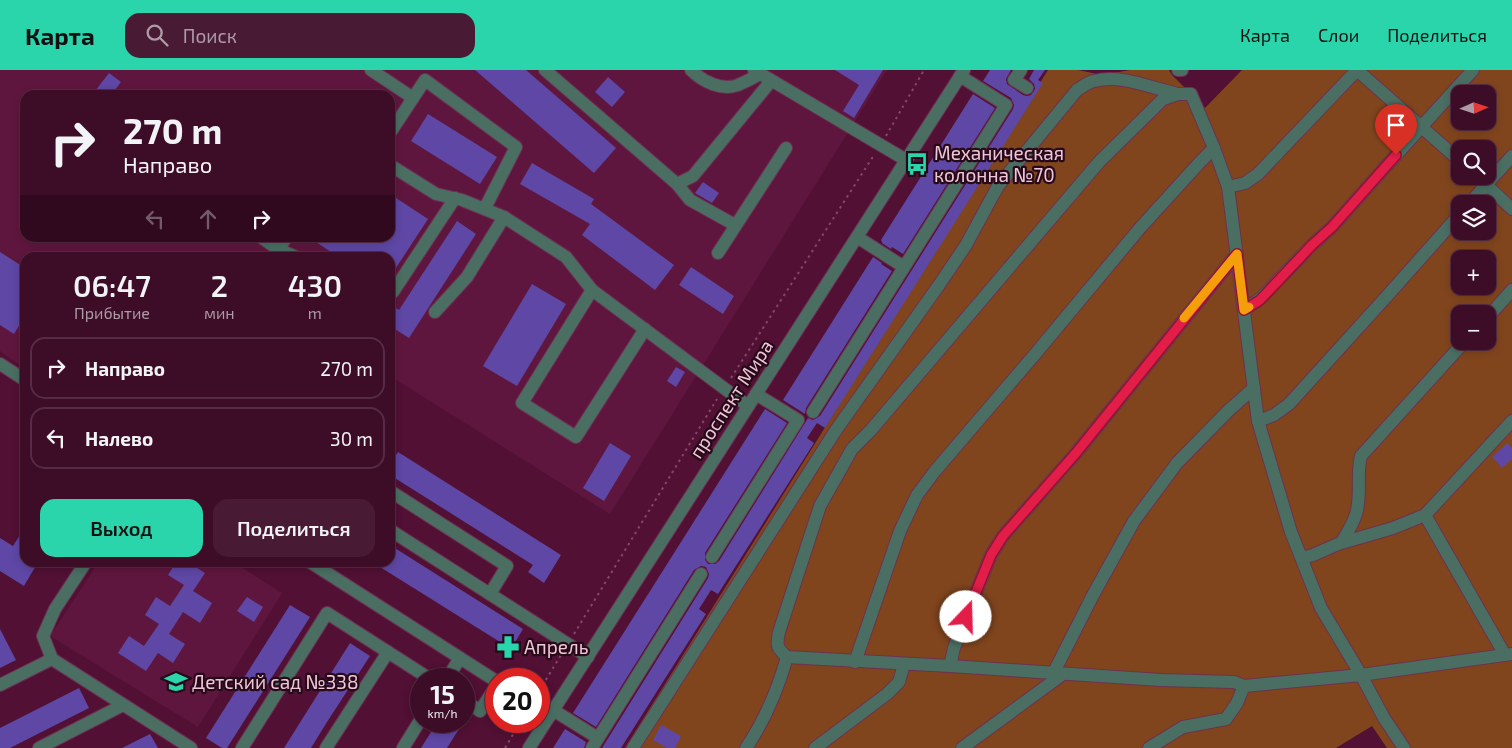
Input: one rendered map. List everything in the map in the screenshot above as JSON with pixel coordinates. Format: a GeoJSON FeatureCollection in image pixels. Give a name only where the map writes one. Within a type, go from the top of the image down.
{"type":"FeatureCollection","features":[{"type":"Feature","properties":{"kind":"street"},"geometry":{"type":"LineString","coordinates":[[371,70],[413,98]]}},
{"type":"Feature","properties":{"kind":"street"},"geometry":{"type":"LineString","coordinates":[[544,70],[676,184],[690,200],[735,225]]}},
{"type":"Feature","properties":{"kind":"street"},"geometry":{"type":"LineString","coordinates":[[691,70],[697,76],[717,87],[737,86],[757,72],[906,160]]}},
{"type":"Feature","properties":{"kind":"street"},"geometry":{"type":"LineString","coordinates":[[1021,70],[1014,80],[1027,88]]}},
{"type":"Feature","properties":{"kind":"street"},"geometry":{"type":"LineString","coordinates":[[1228,187],[1245,183],[1258,174],[1357,70],[1451,153]]}},
{"type":"Feature","properties":{"kind":"street"},"geometry":{"type":"LineString","coordinates":[[1244,310],[1260,300],[1312,245],[1332,227],[1473,70]]}},
{"type":"Feature","properties":{"kind":"street"},"geometry":{"type":"LineString","coordinates":[[812,412],[1006,105],[962,73]]}},
{"type":"Feature","properties":{"kind":"street","name":"проспект Мира"},"geometry":{"type":"LineString","coordinates":[[529,748],[962,73]]}},
{"type":"Feature","properties":{"kind":"street"},"geometry":{"type":"LineString","coordinates":[[633,748],[836,430],[966,245],[998,186],[1077,90],[1093,81],[1110,79],[1144,84],[1178,94],[1191,94],[1228,187],[1258,421],[1291,532],[1321,608],[1384,718],[1404,748]]}},
{"type":"Feature","properties":{"kind":"street"},"geometry":{"type":"LineString","coordinates":[[395,125],[425,80],[516,147],[485,208]]}},
{"type":"Feature","properties":{"kind":"street"},"geometry":{"type":"LineString","coordinates":[[676,184],[693,176],[771,81]]}},
{"type":"Feature","properties":{"kind":"street"},"geometry":{"type":"LineString","coordinates":[[1178,94],[1164,99],[1099,162],[871,430],[852,449],[820,506],[779,632],[776,643],[779,651],[787,657],[1161,680],[1234,682],[1244,686],[1361,675],[1508,654],[1425,515]]}},
{"type":"Feature","properties":{"kind":"street"},"geometry":{"type":"LineString","coordinates":[[718,253],[786,148]]}},
{"type":"Feature","properties":{"kind":"street"},"geometry":{"type":"LineString","coordinates":[[855,662],[900,531],[918,495],[935,471],[1036,354],[1140,228],[1214,148]]}},
{"type":"Feature","properties":{"kind":"street"},"geometry":{"type":"LineString","coordinates":[[1496,168],[1512,156]]}},
{"type":"Feature","properties":{"kind":"street"},"geometry":{"type":"LineString","coordinates":[[395,168],[436,194],[455,198],[504,216],[566,257],[592,290],[748,406]]}},
{"type":"Feature","properties":{"kind":"street"},"geometry":{"type":"LineString","coordinates":[[1486,185],[1512,209]]}},
{"type":"Feature","properties":{"kind":"street"},"geometry":{"type":"LineString","coordinates":[[395,289],[455,198]]}},
{"type":"Feature","properties":{"kind":"street"},"geometry":{"type":"LineString","coordinates":[[435,312],[467,276],[504,216]]}},
{"type":"Feature","properties":{"kind":"street"},"geometry":{"type":"LineString","coordinates":[[1258,421],[1274,415],[1289,404],[1451,224]]}},
{"type":"Feature","properties":{"kind":"street"},"geometry":{"type":"LineString","coordinates":[[857,237],[904,267]]}},
{"type":"Feature","properties":{"kind":"street"},"geometry":{"type":"LineString","coordinates":[[266,242],[275,252]]}},
{"type":"Feature","properties":{"kind":"street"},"geometry":{"type":"LineString","coordinates":[[950,666],[954,648],[991,555],[1003,536],[1076,453],[1237,254]]}},
{"type":"Feature","properties":{"kind":"street"},"geometry":{"type":"LineString","coordinates":[[592,290],[522,403],[576,437],[645,330]]}},
{"type":"Feature","properties":{"kind":"street"},"geometry":{"type":"LineString","coordinates":[[1496,308],[1512,290]]}},
{"type":"Feature","properties":{"kind":"street"},"geometry":{"type":"LineString","coordinates":[[1342,542],[1356,513],[1359,483],[1358,466],[1361,456],[1457,350]]}},
{"type":"Feature","properties":{"kind":"street"},"geometry":{"type":"LineString","coordinates":[[0,364],[20,377]]}},
{"type":"Feature","properties":{"kind":"street"},"geometry":{"type":"LineString","coordinates":[[962,748],[1058,674],[1093,595],[1134,521],[1177,463],[1229,410],[1254,388]]}},
{"type":"Feature","properties":{"kind":"street"},"geometry":{"type":"LineString","coordinates":[[712,557],[798,420],[756,394]]}},
{"type":"Feature","properties":{"kind":"street"},"geometry":{"type":"LineString","coordinates":[[1302,558],[1342,542],[1393,528],[1425,515],[1512,421]]}},
{"type":"Feature","properties":{"kind":"street"},"geometry":{"type":"LineString","coordinates":[[395,494],[508,566],[490,594]]}},
{"type":"Feature","properties":{"kind":"street"},"geometry":{"type":"LineString","coordinates":[[395,533],[588,656]]}},
{"type":"Feature","properties":{"kind":"street"},"geometry":{"type":"LineString","coordinates":[[83,567],[54,609],[43,636],[52,659],[191,748]]}},
{"type":"Feature","properties":{"kind":"street"},"geometry":{"type":"LineString","coordinates":[[318,567],[485,674]]}},
{"type":"Feature","properties":{"kind":"street"},"geometry":{"type":"LineString","coordinates":[[552,713],[595,743],[701,574]]}},
{"type":"Feature","properties":{"kind":"street"},"geometry":{"type":"LineString","coordinates":[[242,748],[328,613],[413,668]]}},
{"type":"Feature","properties":{"kind":"street"},"geometry":{"type":"LineString","coordinates":[[326,748],[388,652]]}},
{"type":"Feature","properties":{"kind":"street"},"geometry":{"type":"LineString","coordinates":[[746,748],[769,708],[780,683],[787,657]]}},
{"type":"Feature","properties":{"kind":"street"},"geometry":{"type":"LineString","coordinates":[[454,668],[460,658]]}},
{"type":"Feature","properties":{"kind":"street"},"geometry":{"type":"LineString","coordinates":[[0,686],[52,659]]}},
{"type":"Feature","properties":{"kind":"street"},"geometry":{"type":"LineString","coordinates":[[814,748],[887,694],[899,682],[904,664]]}},
{"type":"Feature","properties":{"kind":"street"},"geometry":{"type":"LineString","coordinates":[[1148,748],[1183,728],[1226,719],[1237,703],[1244,686]]}},
{"type":"Feature","properties":{"kind":"street"},"geometry":{"type":"LineString","coordinates":[[475,708],[480,711],[485,703]]}},
{"type":"Feature","properties":{"kind":"street"},"geometry":{"type":"LineString","coordinates":[[39,748],[123,705]]}},
{"type":"Feature","properties":{"kind":"street"},"geometry":{"type":"LineString","coordinates":[[402,748],[412,733]]}},
{"type":"Feature","properties":{"kind":"path"},"geometry":{"type":"LineString","coordinates":[[505,748],[514,733]]}},
{"type":"Feature","properties":{"kind":"shaded area"},"geometry":{"type":"Polygon","coordinates":[[[0,70],[887,70],[610,514],[395,379],[395,252],[20,252],[20,365],[0,351],[0,70]]]}},
{"type":"Feature","properties":{"kind":"shaded area"},"geometry":{"type":"Polygon","coordinates":[[[1048,70],[1078,70],[1102,75],[1130,70],[1169,70],[1205,108],[1242,70],[1512,70],[1512,748],[1387,748],[1372,726],[1336,748],[625,748],[1048,70]]]}},
{"type":"Feature","properties":{"kind":"shaded area","name":"Детский сад №338"},"geometry":{"type":"Polygon","coordinates":[[[95,567],[241,567],[282,593],[198,727],[50,636],[95,567]]]}},
{"type":"Feature","properties":{"kind":"building"},"geometry":{"type":"Polygon","coordinates":[[[475,70],[526,70],[616,148],[594,173],[475,70]]]}},
{"type":"Feature","properties":{"kind":"building"},"geometry":{"type":"Polygon","coordinates":[[[835,70],[883,70],[854,118],[843,111],[859,85],[835,70]]]}},
{"type":"Feature","properties":{"kind":"building"},"geometry":{"type":"Polygon","coordinates":[[[990,70],[1011,70],[1006,79],[1007,84],[1027,96],[1031,95],[1035,89],[1034,84],[1029,79],[1034,70],[1045,70],[1038,80],[1043,83],[825,428],[817,423],[807,438],[814,443],[718,594],[711,590],[699,609],[706,614],[621,748],[602,748],[708,578],[709,574],[706,567],[701,566],[694,570],[596,727],[573,713],[765,409],[787,423],[705,553],[705,560],[708,564],[715,564],[719,561],[808,418],[813,420],[820,416],[1013,109],[1014,105],[1011,98],[983,81],[990,70]]]}},
{"type":"Feature","properties":{"kind":"building"},"geometry":{"type":"Polygon","coordinates":[[[109,73],[121,82],[115,90],[96,90],[109,73]]]}},
{"type":"Feature","properties":{"kind":"building"},"geometry":{"type":"Polygon","coordinates":[[[608,77],[625,92],[612,107],[595,92],[608,77]]]}},
{"type":"Feature","properties":{"kind":"building"},"geometry":{"type":"Polygon","coordinates":[[[973,94],[995,108],[903,254],[892,247],[891,249],[882,243],[881,240],[973,94]]]}},
{"type":"Feature","properties":{"kind":"building"},"geometry":{"type":"Polygon","coordinates":[[[428,114],[497,157],[480,184],[411,141],[428,114]]]}},
{"type":"Feature","properties":{"kind":"building"},"geometry":{"type":"Polygon","coordinates":[[[532,163],[594,199],[591,204],[674,265],[655,290],[582,235],[590,224],[520,184],[532,163]]]}},
{"type":"Feature","properties":{"kind":"building"},"geometry":{"type":"Polygon","coordinates":[[[703,182],[719,193],[712,203],[695,193],[703,182]]]}},
{"type":"Feature","properties":{"kind":"building"},"geometry":{"type":"Polygon","coordinates":[[[395,197],[428,219],[395,269],[395,252],[331,252],[316,242],[395,242],[395,197]]]}},
{"type":"Feature","properties":{"kind":"building"},"geometry":{"type":"Polygon","coordinates":[[[457,221],[476,234],[409,338],[395,329],[395,307],[399,310],[457,221]]]}},
{"type":"Feature","properties":{"kind":"building"},"geometry":{"type":"Polygon","coordinates":[[[0,252],[20,265],[20,324],[14,334],[0,325],[0,252]]]}},
{"type":"Feature","properties":{"kind":"building"},"geometry":{"type":"Polygon","coordinates":[[[873,257],[892,271],[806,408],[805,414],[783,400],[873,257]]]}},
{"type":"Feature","properties":{"kind":"building"},"geometry":{"type":"Polygon","coordinates":[[[691,267],[734,296],[723,314],[679,285],[691,267]]]}},
{"type":"Feature","properties":{"kind":"building"},"geometry":{"type":"Polygon","coordinates":[[[532,284],[566,304],[517,386],[483,366],[532,284]]]}},
{"type":"Feature","properties":{"kind":"building"},"geometry":{"type":"Polygon","coordinates":[[[676,367],[685,372],[676,387],[667,381],[676,367]]]}},
{"type":"Feature","properties":{"kind":"building"},"geometry":{"type":"Polygon","coordinates":[[[610,443],[631,456],[604,501],[583,488],[610,443]]]}},
{"type":"Feature","properties":{"kind":"building"},"geometry":{"type":"Polygon","coordinates":[[[1507,443],[1512,448],[1512,459],[1502,468],[1492,457],[1507,443]]]}},
{"type":"Feature","properties":{"kind":"building"},"geometry":{"type":"Polygon","coordinates":[[[398,452],[561,555],[544,583],[528,572],[533,565],[395,478],[395,457],[398,452]]]}},
{"type":"Feature","properties":{"kind":"building"},"geometry":{"type":"Polygon","coordinates":[[[20,535],[20,567],[35,567],[24,586],[0,571],[0,538],[13,546],[20,535]]]}},
{"type":"Feature","properties":{"kind":"building"},"geometry":{"type":"Polygon","coordinates":[[[395,548],[523,629],[511,649],[380,567],[395,567],[395,548]]]}},
{"type":"Feature","properties":{"kind":"building"},"geometry":{"type":"Polygon","coordinates":[[[173,567],[196,567],[205,573],[193,591],[212,603],[200,623],[183,612],[169,634],[185,644],[173,663],[158,653],[146,671],[118,653],[129,636],[144,646],[159,624],[145,615],[156,597],[170,606],[184,585],[168,575],[173,567]]]}},
{"type":"Feature","properties":{"kind":"building"},"geometry":{"type":"Polygon","coordinates":[[[247,597],[263,607],[254,622],[237,611],[247,597]]]}},
{"type":"Feature","properties":{"kind":"building"},"geometry":{"type":"Polygon","coordinates":[[[290,605],[310,617],[227,748],[222,748],[206,738],[290,605]]]}},
{"type":"Feature","properties":{"kind":"building"},"geometry":{"type":"Polygon","coordinates":[[[0,629],[16,660],[0,668],[0,629]]]}},
{"type":"Feature","properties":{"kind":"building"},"geometry":{"type":"Polygon","coordinates":[[[350,643],[370,656],[311,748],[284,748],[350,643]]]}},
{"type":"Feature","properties":{"kind":"building"},"geometry":{"type":"Polygon","coordinates":[[[79,688],[89,708],[10,748],[0,748],[0,728],[79,688]]]}},
{"type":"Feature","properties":{"kind":"building"},"geometry":{"type":"Polygon","coordinates":[[[661,725],[681,736],[675,748],[667,748],[653,740],[661,725]]]}},
{"type":"Feature","properties":{"kind":"building"},"geometry":{"type":"Polygon","coordinates":[[[565,729],[586,742],[584,748],[553,748],[565,729]]]}},
{"type":"Feature","properties":{"kind":"building"},"geometry":{"type":"Polygon","coordinates":[[[430,733],[456,733],[447,748],[421,748],[430,733]]]}},
{"type":"Feature","properties":{"kind":"building"},"geometry":{"type":"Polygon","coordinates":[[[150,734],[158,748],[122,748],[150,734]]]}},
{"type":"Feature","properties":{"kind":"slow traffic"},"geometry":{"type":"LineString","coordinates":[[1184,318],[1237,254],[1244,310],[1249,307]]}},
{"type":"Feature","properties":{"kind":"place","name":"Механическая колонна №70"},"geometry":{"type":"Point","coordinates":[917,164]}},
{"type":"Feature","properties":{"kind":"place","name":"Апрель"},"geometry":{"type":"Point","coordinates":[508,647]}},
{"type":"Feature","properties":{"kind":"place","name":"Детский сад №338"},"geometry":{"type":"Point","coordinates":[176,682]}},
{"type":"Feature","properties":{"kind":"route"},"geometry":{"type":"LineString","coordinates":[[966,617],[991,555],[1003,536],[1076,453],[1237,254],[1244,310],[1260,300],[1312,245],[1332,227],[1396,155]]}}]}
